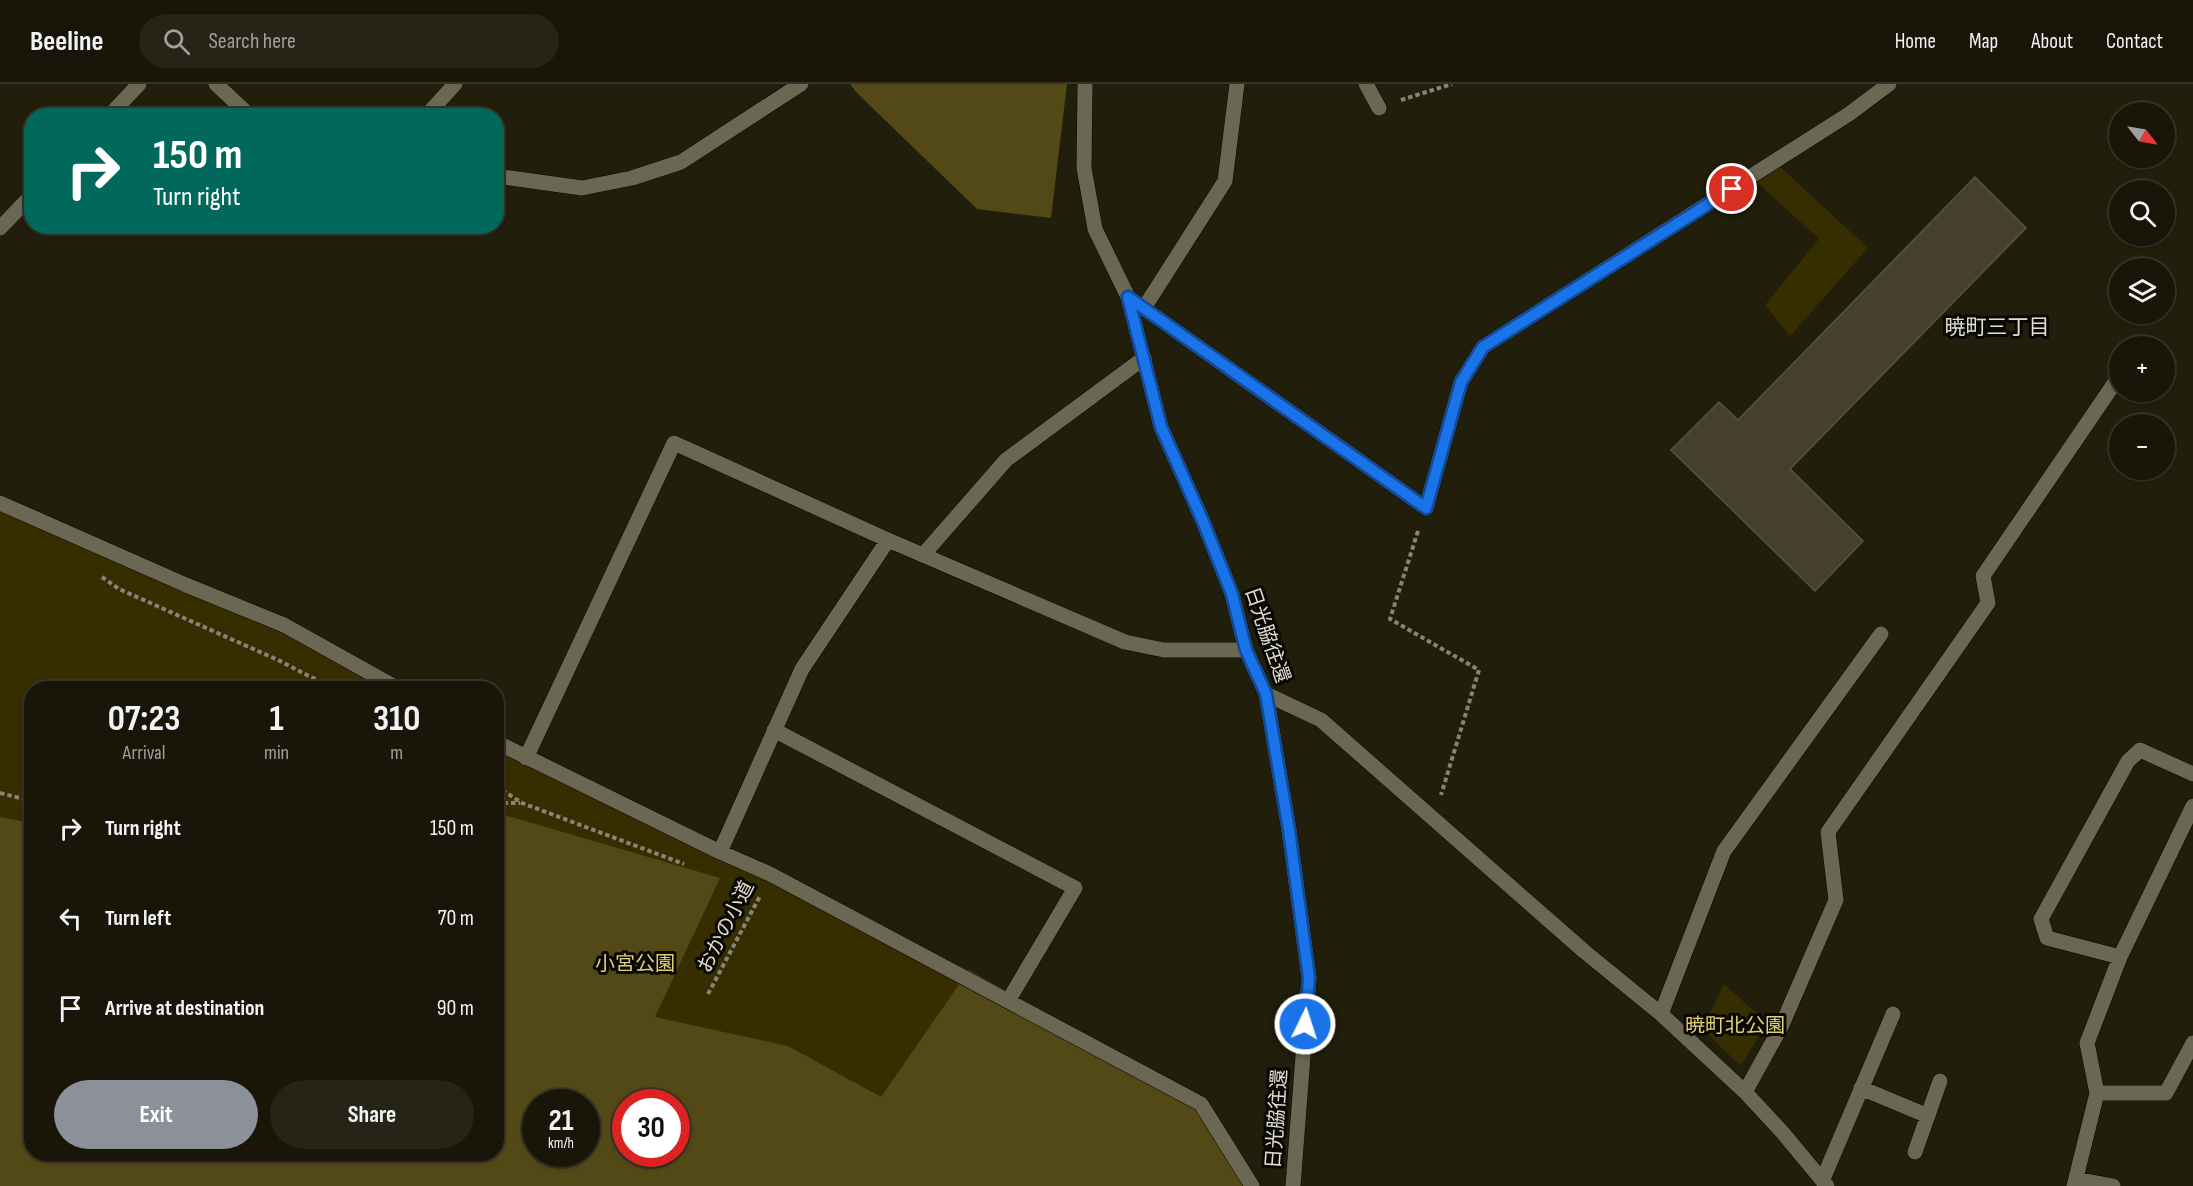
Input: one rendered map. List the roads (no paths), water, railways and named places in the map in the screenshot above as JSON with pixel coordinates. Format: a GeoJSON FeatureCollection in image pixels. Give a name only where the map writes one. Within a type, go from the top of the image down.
{"type":"FeatureCollection","features":[{"type":"Feature","properties":{"kind":"street"},"geometry":{"type":"LineString","coordinates":[[117,108],[140,84]]}},
{"type":"Feature","properties":{"kind":"street"},"geometry":{"type":"LineString","coordinates":[[216,84],[242,108]]}},
{"type":"Feature","properties":{"kind":"street"},"geometry":{"type":"LineString","coordinates":[[433,108],[455,84]]}},
{"type":"Feature","properties":{"kind":"street"},"geometry":{"type":"LineString","coordinates":[[504,177],[582,188],[632,178],[681,162],[801,84]]}},
{"type":"Feature","properties":{"kind":"street","name":"日光脇往還"},"geometry":{"type":"LineString","coordinates":[[1085,84],[1084,168],[1095,229],[1128,297],[1161,427],[1232,594],[1246,650],[1266,694],[1289,830],[1309,978],[1293,1186]]}},
{"type":"Feature","properties":{"kind":"street"},"geometry":{"type":"LineString","coordinates":[[1144,308],[1225,181],[1237,84]]}},
{"type":"Feature","properties":{"kind":"street"},"geometry":{"type":"LineString","coordinates":[[1366,84],[1379,108]]}},
{"type":"Feature","properties":{"kind":"street"},"geometry":{"type":"LineString","coordinates":[[1128,297],[1426,508],[1461,382],[1483,347],[1840,120],[1889,84]]}},
{"type":"Feature","properties":{"kind":"street"},"geometry":{"type":"LineString","coordinates":[[0,228],[24,203]]}},
{"type":"Feature","properties":{"kind":"street"},"geometry":{"type":"LineString","coordinates":[[923,555],[1006,460],[1144,358]]}},
{"type":"Feature","properties":{"kind":"street"},"geometry":{"type":"LineString","coordinates":[[1745,1092],[1781,1027],[1836,900],[1827,832],[1988,603],[1983,576],[2109,391]]}},
{"type":"Feature","properties":{"kind":"street"},"geometry":{"type":"LineString","coordinates":[[526,758],[674,443],[888,540],[1125,642],[1164,650],[1246,650]]}},
{"type":"Feature","properties":{"kind":"street"},"geometry":{"type":"LineString","coordinates":[[0,503],[186,585],[284,625],[384,681]]}},
{"type":"Feature","properties":{"kind":"street"},"geometry":{"type":"LineString","coordinates":[[720,852],[802,669],[888,540]]}},
{"type":"Feature","properties":{"kind":"street"},"geometry":{"type":"LineString","coordinates":[[1661,1014],[1724,851],[1881,634]]}},
{"type":"Feature","properties":{"kind":"street"},"geometry":{"type":"LineString","coordinates":[[1266,694],[1321,720],[1584,952],[1661,1014],[1745,1092],[1825,1183],[1861,1088],[1893,1014]]}},
{"type":"Feature","properties":{"kind":"street"},"geometry":{"type":"LineString","coordinates":[[774,730],[1075,888],[1008,1001]]}},
{"type":"Feature","properties":{"kind":"street"},"geometry":{"type":"LineString","coordinates":[[504,746],[720,852],[770,874],[1201,1104],[1252,1186]]}},
{"type":"Feature","properties":{"kind":"street"},"geometry":{"type":"LineString","coordinates":[[2121,957],[2047,938],[2041,919],[2128,761],[2140,750],[2193,774]]}},
{"type":"Feature","properties":{"kind":"street"},"geometry":{"type":"LineString","coordinates":[[2113,1186],[2075,1183],[2097,1093],[2087,1043],[2121,957],[2193,806]]}},
{"type":"Feature","properties":{"kind":"street"},"geometry":{"type":"LineString","coordinates":[[2097,1093],[2166,1093],[2193,1043]]}},
{"type":"Feature","properties":{"kind":"street"},"geometry":{"type":"LineString","coordinates":[[1915,1152],[1940,1081]]}},
{"type":"Feature","properties":{"kind":"street"},"geometry":{"type":"LineString","coordinates":[[1861,1088],[1928,1116]]}},
{"type":"Feature","properties":{"kind":"district","name":"暁町三丁目"},"geometry":{"type":"Point","coordinates":[1997,327]}},
{"type":"Feature","properties":{"kind":"park label","name":"小宮公園"},"geometry":{"type":"Point","coordinates":[635,964]}},
{"type":"Feature","properties":{"kind":"park label","name":"暁町北公園"},"geometry":{"type":"Point","coordinates":[1735,1026]}}]}
